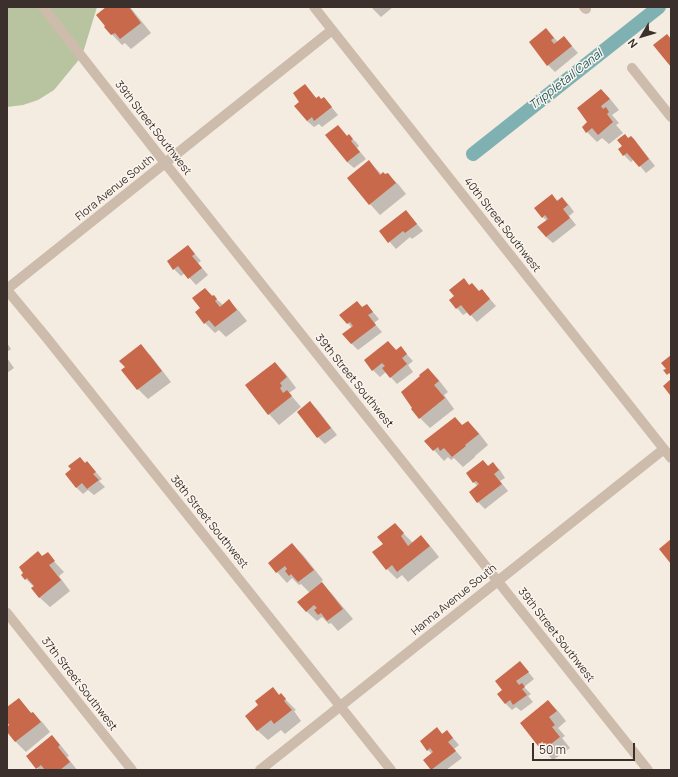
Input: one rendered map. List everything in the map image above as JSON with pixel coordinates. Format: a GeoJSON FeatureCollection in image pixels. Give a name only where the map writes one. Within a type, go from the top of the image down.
{"type":"FeatureCollection","features":[{"type":"Feature","properties":{"kind":"street","name":"39th Street Southwest"},"geometry":{"type":"LineString","coordinates":[[42,7],[648,770]]}},
{"type":"Feature","properties":{"kind":"street","name":"40th Street Southwest"},"geometry":{"type":"LineString","coordinates":[[314,7],[671,458]]}},
{"type":"Feature","properties":{"kind":"street","name":"Flora Avenue South"},"geometry":{"type":"LineString","coordinates":[[7,290],[332,30]]}},
{"type":"Feature","properties":{"kind":"street"},"geometry":{"type":"LineString","coordinates":[[632,68],[671,117]]}},
{"type":"Feature","properties":{"kind":"street","name":"38th Street Southwest"},"geometry":{"type":"LineString","coordinates":[[7,290],[51,343],[391,770]]}},
{"type":"Feature","properties":{"kind":"street","name":"Hanna Avenue South"},"geometry":{"type":"LineString","coordinates":[[260,770],[664,449]]}},
{"type":"Feature","properties":{"kind":"street","name":"37th Street Southwest"},"geometry":{"type":"LineString","coordinates":[[7,613],[132,770]]}},
{"type":"Feature","properties":{"kind":"green space"},"geometry":{"type":"Polygon","coordinates":[[[7,7],[97,7],[82,56],[54,90],[38,100],[23,105],[7,107],[7,7]]]}},
{"type":"Feature","properties":{"kind":"building"},"geometry":{"type":"Polygon","coordinates":[[[106,7],[129,7],[141,23],[120,39],[115,33],[111,35],[96,15],[106,7]]]}},
{"type":"Feature","properties":{"kind":"building"},"geometry":{"type":"Polygon","coordinates":[[[546,28],[554,38],[551,40],[554,44],[564,36],[572,46],[547,66],[529,42],[546,28]]]}},
{"type":"Feature","properties":{"kind":"building"},"geometry":{"type":"Polygon","coordinates":[[[667,34],[671,39],[671,67],[653,45],[667,34]]]}},
{"type":"Feature","properties":{"kind":"building"},"geometry":{"type":"Polygon","coordinates":[[[305,84],[316,98],[319,96],[321,99],[324,97],[332,107],[314,121],[312,117],[307,121],[294,106],[299,102],[293,93],[305,84]]]}},
{"type":"Feature","properties":{"kind":"building"},"geometry":{"type":"Polygon","coordinates":[[[601,89],[610,99],[601,106],[603,109],[606,107],[609,112],[607,114],[613,122],[598,135],[592,128],[586,133],[582,127],[587,122],[577,108],[601,89]]]}},
{"type":"Feature","properties":{"kind":"building"},"geometry":{"type":"Polygon","coordinates":[[[338,125],[347,136],[349,134],[353,139],[351,141],[360,152],[347,162],[325,135],[338,125]]]}},
{"type":"Feature","properties":{"kind":"building"},"geometry":{"type":"Polygon","coordinates":[[[625,134],[628,138],[631,136],[634,139],[649,159],[639,167],[627,153],[623,156],[618,149],[622,146],[617,140],[625,134]]]}},
{"type":"Feature","properties":{"kind":"building"},"geometry":{"type":"Polygon","coordinates":[[[369,160],[380,175],[383,172],[385,174],[388,173],[396,183],[369,205],[347,178],[369,160]]]}},
{"type":"Feature","properties":{"kind":"building"},"geometry":{"type":"Polygon","coordinates":[[[552,194],[557,201],[562,197],[568,205],[563,209],[570,218],[546,237],[537,227],[548,219],[545,215],[542,218],[534,208],[552,194]]]}},
{"type":"Feature","properties":{"kind":"building"},"geometry":{"type":"Polygon","coordinates":[[[406,210],[417,224],[405,233],[403,231],[388,243],[379,231],[406,210]]]}},
{"type":"Feature","properties":{"kind":"building"},"geometry":{"type":"Polygon","coordinates":[[[188,245],[195,254],[192,256],[202,268],[188,279],[178,266],[173,270],[167,261],[188,245]]]}},
{"type":"Feature","properties":{"kind":"building"},"geometry":{"type":"Polygon","coordinates":[[[464,278],[469,285],[472,283],[479,291],[482,289],[490,299],[470,316],[461,305],[456,309],[449,300],[454,296],[449,290],[464,278]]]}},
{"type":"Feature","properties":{"kind":"building"},"geometry":{"type":"Polygon","coordinates":[[[205,288],[212,296],[214,295],[217,299],[215,301],[220,307],[229,299],[237,310],[215,327],[209,320],[204,324],[195,312],[200,308],[192,298],[205,288]]]}},
{"type":"Feature","properties":{"kind":"building"},"geometry":{"type":"Polygon","coordinates":[[[357,301],[362,307],[367,304],[373,312],[368,315],[376,325],[351,344],[342,334],[353,326],[350,322],[347,324],[339,315],[357,301]]]}},
{"type":"Feature","properties":{"kind":"building"},"geometry":{"type":"Polygon","coordinates":[[[388,341],[396,350],[401,346],[407,354],[402,358],[407,364],[390,378],[382,368],[385,366],[382,363],[372,371],[364,360],[388,341]]]}},
{"type":"Feature","properties":{"kind":"building"},"geometry":{"type":"Polygon","coordinates":[[[141,344],[162,371],[137,390],[121,370],[125,367],[119,361],[141,344]]]}},
{"type":"Feature","properties":{"kind":"building"},"geometry":{"type":"Polygon","coordinates":[[[671,355],[671,375],[669,373],[667,375],[663,370],[666,369],[661,363],[671,355]]]}},
{"type":"Feature","properties":{"kind":"building"},"geometry":{"type":"Polygon","coordinates":[[[275,362],[287,377],[280,383],[282,386],[280,388],[283,393],[287,390],[292,396],[268,415],[245,385],[275,362]]]}},
{"type":"Feature","properties":{"kind":"building"},"geometry":{"type":"Polygon","coordinates":[[[428,368],[439,381],[434,385],[445,398],[419,419],[401,392],[428,368]]]}},
{"type":"Feature","properties":{"kind":"building"},"geometry":{"type":"Polygon","coordinates":[[[671,379],[671,395],[670,395],[663,386],[671,379]]]}},
{"type":"Feature","properties":{"kind":"building"},"geometry":{"type":"Polygon","coordinates":[[[310,401],[331,428],[317,438],[297,412],[310,401]]]}},
{"type":"Feature","properties":{"kind":"building"},"geometry":{"type":"Polygon","coordinates":[[[455,417],[462,425],[468,421],[479,434],[452,457],[444,448],[440,451],[438,447],[433,451],[424,441],[455,417]]]}},
{"type":"Feature","properties":{"kind":"building"},"geometry":{"type":"Polygon","coordinates":[[[80,457],[85,463],[87,461],[96,472],[93,474],[99,480],[87,489],[82,483],[76,488],[65,474],[71,469],[68,466],[80,457]]]}},
{"type":"Feature","properties":{"kind":"building"},"geometry":{"type":"Polygon","coordinates":[[[483,460],[488,466],[493,462],[499,470],[494,474],[502,484],[477,503],[469,492],[479,484],[476,481],[473,483],[466,473],[483,460]]]}},
{"type":"Feature","properties":{"kind":"building"},"geometry":{"type":"Polygon","coordinates":[[[395,523],[404,533],[401,536],[408,546],[421,535],[430,546],[397,572],[392,565],[386,570],[372,552],[383,544],[377,537],[395,523]]]}},
{"type":"Feature","properties":{"kind":"building"},"geometry":{"type":"Polygon","coordinates":[[[671,539],[671,564],[659,549],[671,539]]]}},
{"type":"Feature","properties":{"kind":"building"},"geometry":{"type":"Polygon","coordinates":[[[292,543],[314,570],[298,582],[291,574],[289,576],[285,571],[287,569],[285,566],[276,573],[268,563],[292,543]]]}},
{"type":"Feature","properties":{"kind":"building"},"geometry":{"type":"Polygon","coordinates":[[[38,551],[42,556],[48,552],[55,561],[49,565],[61,580],[39,598],[31,588],[34,586],[27,578],[25,580],[21,575],[23,573],[19,567],[38,551]]]}},
{"type":"Feature","properties":{"kind":"building"},"geometry":{"type":"Polygon","coordinates":[[[322,582],[343,609],[327,621],[321,613],[318,615],[314,610],[317,608],[314,605],[306,612],[297,602],[322,582]]]}},
{"type":"Feature","properties":{"kind":"building"},"geometry":{"type":"Polygon","coordinates":[[[520,661],[529,672],[516,681],[519,685],[522,683],[525,687],[522,689],[527,695],[513,705],[510,700],[505,704],[497,694],[502,690],[495,681],[520,661]]]}},
{"type":"Feature","properties":{"kind":"building"},"geometry":{"type":"Polygon","coordinates":[[[273,687],[279,695],[281,693],[286,699],[284,701],[292,710],[274,724],[271,720],[257,731],[245,716],[258,705],[255,701],[273,687]]]}},
{"type":"Feature","properties":{"kind":"building"},"geometry":{"type":"Polygon","coordinates":[[[19,698],[31,713],[33,712],[41,722],[15,742],[7,732],[7,727],[9,725],[7,722],[7,707],[19,698]]]}},
{"type":"Feature","properties":{"kind":"building"},"geometry":{"type":"Polygon","coordinates":[[[548,700],[557,711],[549,717],[555,725],[552,727],[560,737],[542,751],[520,723],[548,700]]]}},
{"type":"Feature","properties":{"kind":"building"},"geometry":{"type":"Polygon","coordinates":[[[437,727],[442,734],[447,730],[453,738],[448,742],[456,751],[431,770],[423,760],[433,752],[430,748],[427,751],[420,741],[437,727]]]}},
{"type":"Feature","properties":{"kind":"building"},"geometry":{"type":"Polygon","coordinates":[[[52,735],[60,745],[58,747],[70,762],[60,770],[45,770],[41,765],[36,769],[26,756],[52,735]]]}},
{"type":"Feature","properties":{"kind":"waterway","name":"Trippletail Canal"},"geometry":{"type":"LineString","coordinates":[[473,154],[659,7]]}}]}
